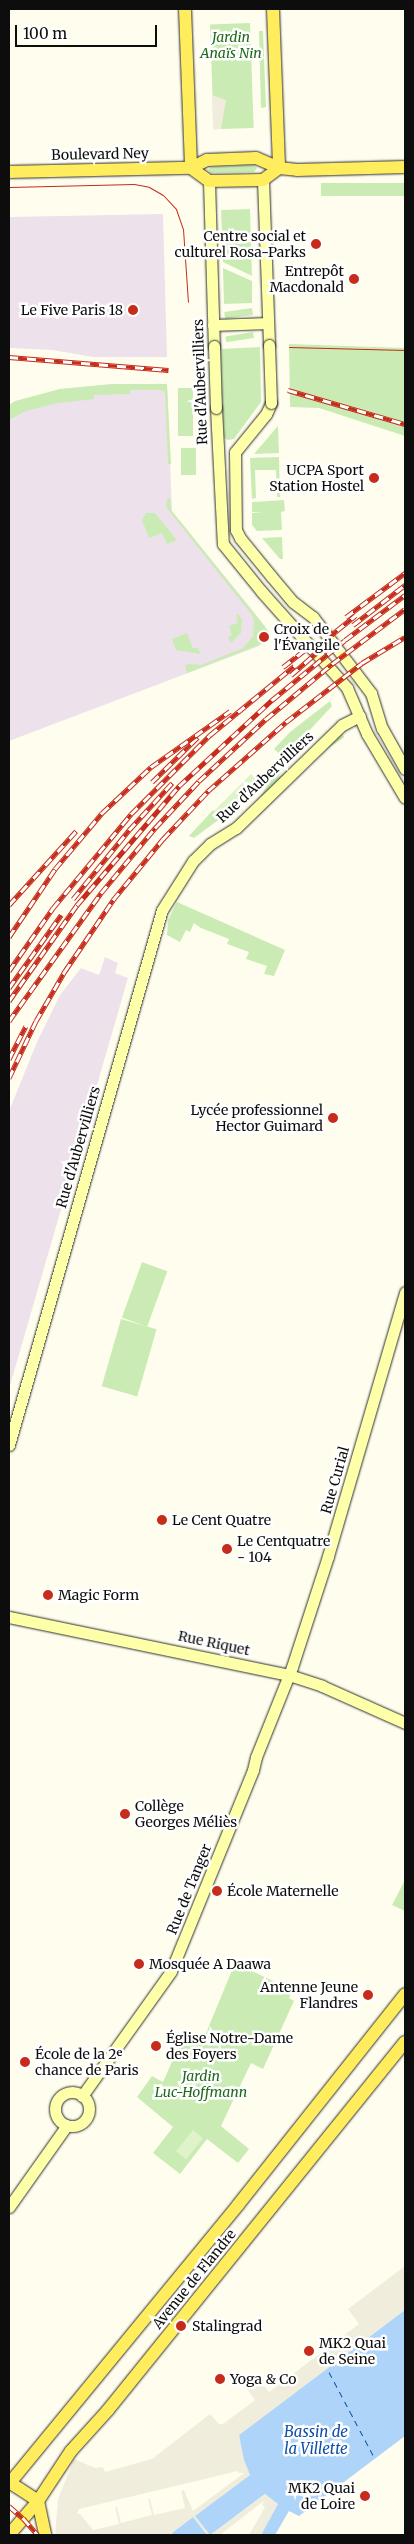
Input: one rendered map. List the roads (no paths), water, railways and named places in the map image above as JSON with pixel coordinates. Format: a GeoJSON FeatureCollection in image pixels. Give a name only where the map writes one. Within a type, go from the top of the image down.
{"type":"FeatureCollection","features":[{"type":"Feature","properties":{"kind":"main road"},"geometry":{"type":"LineString","coordinates":[[185,9],[191,168],[208,182],[263,180],[279,168],[273,9]]}},
{"type":"Feature","properties":{"kind":"main road","name":"Boulevard Ney"},"geometry":{"type":"LineString","coordinates":[[9,172],[191,168],[207,160],[256,158],[279,168],[302,170],[405,167]]}},
{"type":"Feature","properties":{"kind":"main road","name":"Avenue de Flandre"},"geometry":{"type":"LineString","coordinates":[[9,2483],[238,2205],[405,1994]]}},
{"type":"Feature","properties":{"kind":"main road","name":"Avenue de Flandre"},"geometry":{"type":"LineString","coordinates":[[9,2535],[38,2501],[71,2451],[108,2410],[405,2042]]}},
{"type":"Feature","properties":{"kind":"main road"},"geometry":{"type":"LineString","coordinates":[[9,2483],[38,2501],[45,2535]]}},
{"type":"Feature","properties":{"kind":"street"},"geometry":{"type":"LineString","coordinates":[[263,180],[271,402],[266,414],[235,452],[236,530],[240,538],[293,602],[313,617],[371,693],[382,728],[405,769]]}},
{"type":"Feature","properties":{"kind":"street","name":"Rue d'Aubervilliers"},"geometry":{"type":"LineString","coordinates":[[9,1445],[162,910],[193,861],[210,844],[236,828],[342,726],[360,716],[347,688],[261,591],[223,544],[208,182]]}},
{"type":"Feature","properties":{"kind":"street"},"geometry":{"type":"LineString","coordinates":[[213,325],[268,323]]}},
{"type":"Feature","properties":{"kind":"street"},"geometry":{"type":"LineString","coordinates":[[360,716],[367,734],[405,798]]}},
{"type":"Feature","properties":{"kind":"street","name":"Rue Curial"},"geometry":{"type":"LineString","coordinates":[[289,1675],[341,1515],[405,1292]]}},
{"type":"Feature","properties":{"kind":"street","name":"Rue Riquet"},"geometry":{"type":"LineString","coordinates":[[9,1617],[289,1675],[322,1686],[405,1723]]}},
{"type":"Feature","properties":{"kind":"street","name":"Rue de Tanger"},"geometry":{"type":"LineString","coordinates":[[82,2096],[171,1971],[253,1770],[256,1757],[289,1675]]}},
{"type":"Feature","properties":{"kind":"street"},"geometry":{"type":"LineString","coordinates":[[71,2092],[82,2096],[87,2102],[89,2110],[86,2118],[74,2126],[67,2126],[55,2114],[56,2101],[64,2094],[71,2092]]}},
{"type":"Feature","properties":{"kind":"street"},"geometry":{"type":"LineString","coordinates":[[9,2207],[67,2126]]}},
{"type":"Feature","properties":{"kind":"water","name":"Bassin de la Villette"},"geometry":{"type":"Polygon","coordinates":[[[405,2310],[405,2436],[299,2516],[289,2511],[275,2535],[261,2535],[278,2504],[265,2494],[210,2535],[195,2516],[250,2475],[244,2460],[239,2435],[405,2310]]]}},
{"type":"Feature","properties":{"kind":"water"},"geometry":{"type":"Polygon","coordinates":[[[193,2517],[207,2535],[174,2535],[172,2533],[193,2517]]]}},
{"type":"Feature","properties":{"kind":"tram line"},"geometry":{"type":"LineString","coordinates":[[9,187],[134,184],[149,187],[163,195],[176,209],[183,229],[188,302]]}},
{"type":"Feature","properties":{"kind":"tram line"},"geometry":{"type":"LineString","coordinates":[[289,347],[405,350]]}},
{"type":"Feature","properties":{"kind":"railway"},"geometry":{"type":"LineString","coordinates":[[9,357],[168,370]]}},
{"type":"Feature","properties":{"kind":"railway"},"geometry":{"type":"LineString","coordinates":[[288,390],[405,424]]}},
{"type":"Feature","properties":{"kind":"railway"},"geometry":{"type":"LineString","coordinates":[[346,617],[405,573]]}},
{"type":"Feature","properties":{"kind":"railway"},"geometry":{"type":"LineString","coordinates":[[353,625],[405,585]]}},
{"type":"Feature","properties":{"kind":"railway"},"geometry":{"type":"LineString","coordinates":[[9,1001],[77,905],[179,786],[272,700],[345,640],[405,595]]}},
{"type":"Feature","properties":{"kind":"railway"},"geometry":{"type":"LineString","coordinates":[[9,1021],[101,893],[155,828],[199,781],[266,719],[332,664],[405,609]]}},
{"type":"Feature","properties":{"kind":"railway"},"geometry":{"type":"LineString","coordinates":[[309,653],[356,615]]}},
{"type":"Feature","properties":{"kind":"railway"},"geometry":{"type":"LineString","coordinates":[[9,1078],[36,1021],[65,971],[113,900],[163,839],[208,791],[286,722],[362,663],[405,637]]}},
{"type":"Feature","properties":{"kind":"railway"},"geometry":{"type":"LineString","coordinates":[[283,667],[312,644]]}},
{"type":"Feature","properties":{"kind":"railway"},"geometry":{"type":"LineString","coordinates":[[291,675],[319,651]]}},
{"type":"Feature","properties":{"kind":"railway"},"geometry":{"type":"LineString","coordinates":[[9,971],[53,908],[131,814],[210,735],[294,666]]}},
{"type":"Feature","properties":{"kind":"railway"},"geometry":{"type":"LineString","coordinates":[[9,937],[55,869],[102,813],[151,767],[230,711]]}},
{"type":"Feature","properties":{"kind":"railway"},"geometry":{"type":"LineString","coordinates":[[152,782],[198,737]]}},
{"type":"Feature","properties":{"kind":"railway"},"geometry":{"type":"LineString","coordinates":[[73,899],[129,830],[172,783]]}},
{"type":"Feature","properties":{"kind":"railway"},"geometry":{"type":"LineString","coordinates":[[9,905],[76,831]]}},
{"type":"Feature","properties":{"kind":"railway"},"geometry":{"type":"LineString","coordinates":[[9,988],[61,915]]}},
{"type":"Feature","properties":{"kind":"railway"},"geometry":{"type":"LineString","coordinates":[[9,1059],[26,1026]]}},
{"type":"Feature","properties":{"kind":"railway"},"geometry":{"type":"LineString","coordinates":[[9,2506],[38,2535]]}},
{"type":"Feature","properties":{"kind":"place","name":"Centre social et culturel Rosa-Parks"},"geometry":{"type":"Point","coordinates":[316,244]}},
{"type":"Feature","properties":{"kind":"place","name":"Entrepôt Macdonald"},"geometry":{"type":"Point","coordinates":[354,279]}},
{"type":"Feature","properties":{"kind":"place","name":"Le Five Paris 18"},"geometry":{"type":"Point","coordinates":[133,310]}},
{"type":"Feature","properties":{"kind":"place","name":"UCPA Sport Station Hostel"},"geometry":{"type":"Point","coordinates":[374,478]}},
{"type":"Feature","properties":{"kind":"place","name":"Croix de l'Évangile"},"geometry":{"type":"Point","coordinates":[264,637]}},
{"type":"Feature","properties":{"kind":"place","name":"Lycée professionnel Hector Guimard"},"geometry":{"type":"Point","coordinates":[333,1118]}},
{"type":"Feature","properties":{"kind":"place","name":"Le Cent Quatre"},"geometry":{"type":"Point","coordinates":[162,1520]}},
{"type":"Feature","properties":{"kind":"place","name":"Le Centquatre - 104"},"geometry":{"type":"Point","coordinates":[227,1549]}},
{"type":"Feature","properties":{"kind":"place","name":"Magic Form"},"geometry":{"type":"Point","coordinates":[48,1595]}},
{"type":"Feature","properties":{"kind":"place","name":"Collège Georges Méliès"},"geometry":{"type":"Point","coordinates":[125,1814]}},
{"type":"Feature","properties":{"kind":"place","name":"École Maternelle"},"geometry":{"type":"Point","coordinates":[217,1891]}},
{"type":"Feature","properties":{"kind":"place","name":"Mosquée A Daawa"},"geometry":{"type":"Point","coordinates":[139,1964]}},
{"type":"Feature","properties":{"kind":"place","name":"Antenne Jeune Flandres"},"geometry":{"type":"Point","coordinates":[368,1995]}},
{"type":"Feature","properties":{"kind":"place","name":"Église Notre-Dame des Foyers"},"geometry":{"type":"Point","coordinates":[156,2046]}},
{"type":"Feature","properties":{"kind":"place","name":"École de la 2ᵉ chance de Paris"},"geometry":{"type":"Point","coordinates":[25,2062]}},
{"type":"Feature","properties":{"kind":"place","name":"Stalingrad"},"geometry":{"type":"Point","coordinates":[181,2326]}},
{"type":"Feature","properties":{"kind":"place","name":"MK2 Quai de Seine"},"geometry":{"type":"Point","coordinates":[309,2351]}},
{"type":"Feature","properties":{"kind":"place","name":"Yoga & Co"},"geometry":{"type":"Point","coordinates":[220,2379]}},
{"type":"Feature","properties":{"kind":"place","name":"MK2 Quai de Loire"},"geometry":{"type":"Point","coordinates":[365,2496]}},
{"type":"Feature","properties":{"kind":"park label","name":"Jardin Anaïs Nin"},"geometry":{"type":"Point","coordinates":[231,46]}},
{"type":"Feature","properties":{"kind":"park label","name":"Jardin Luc-Hoffmann"},"geometry":{"type":"Point","coordinates":[201,2084]}}]}
